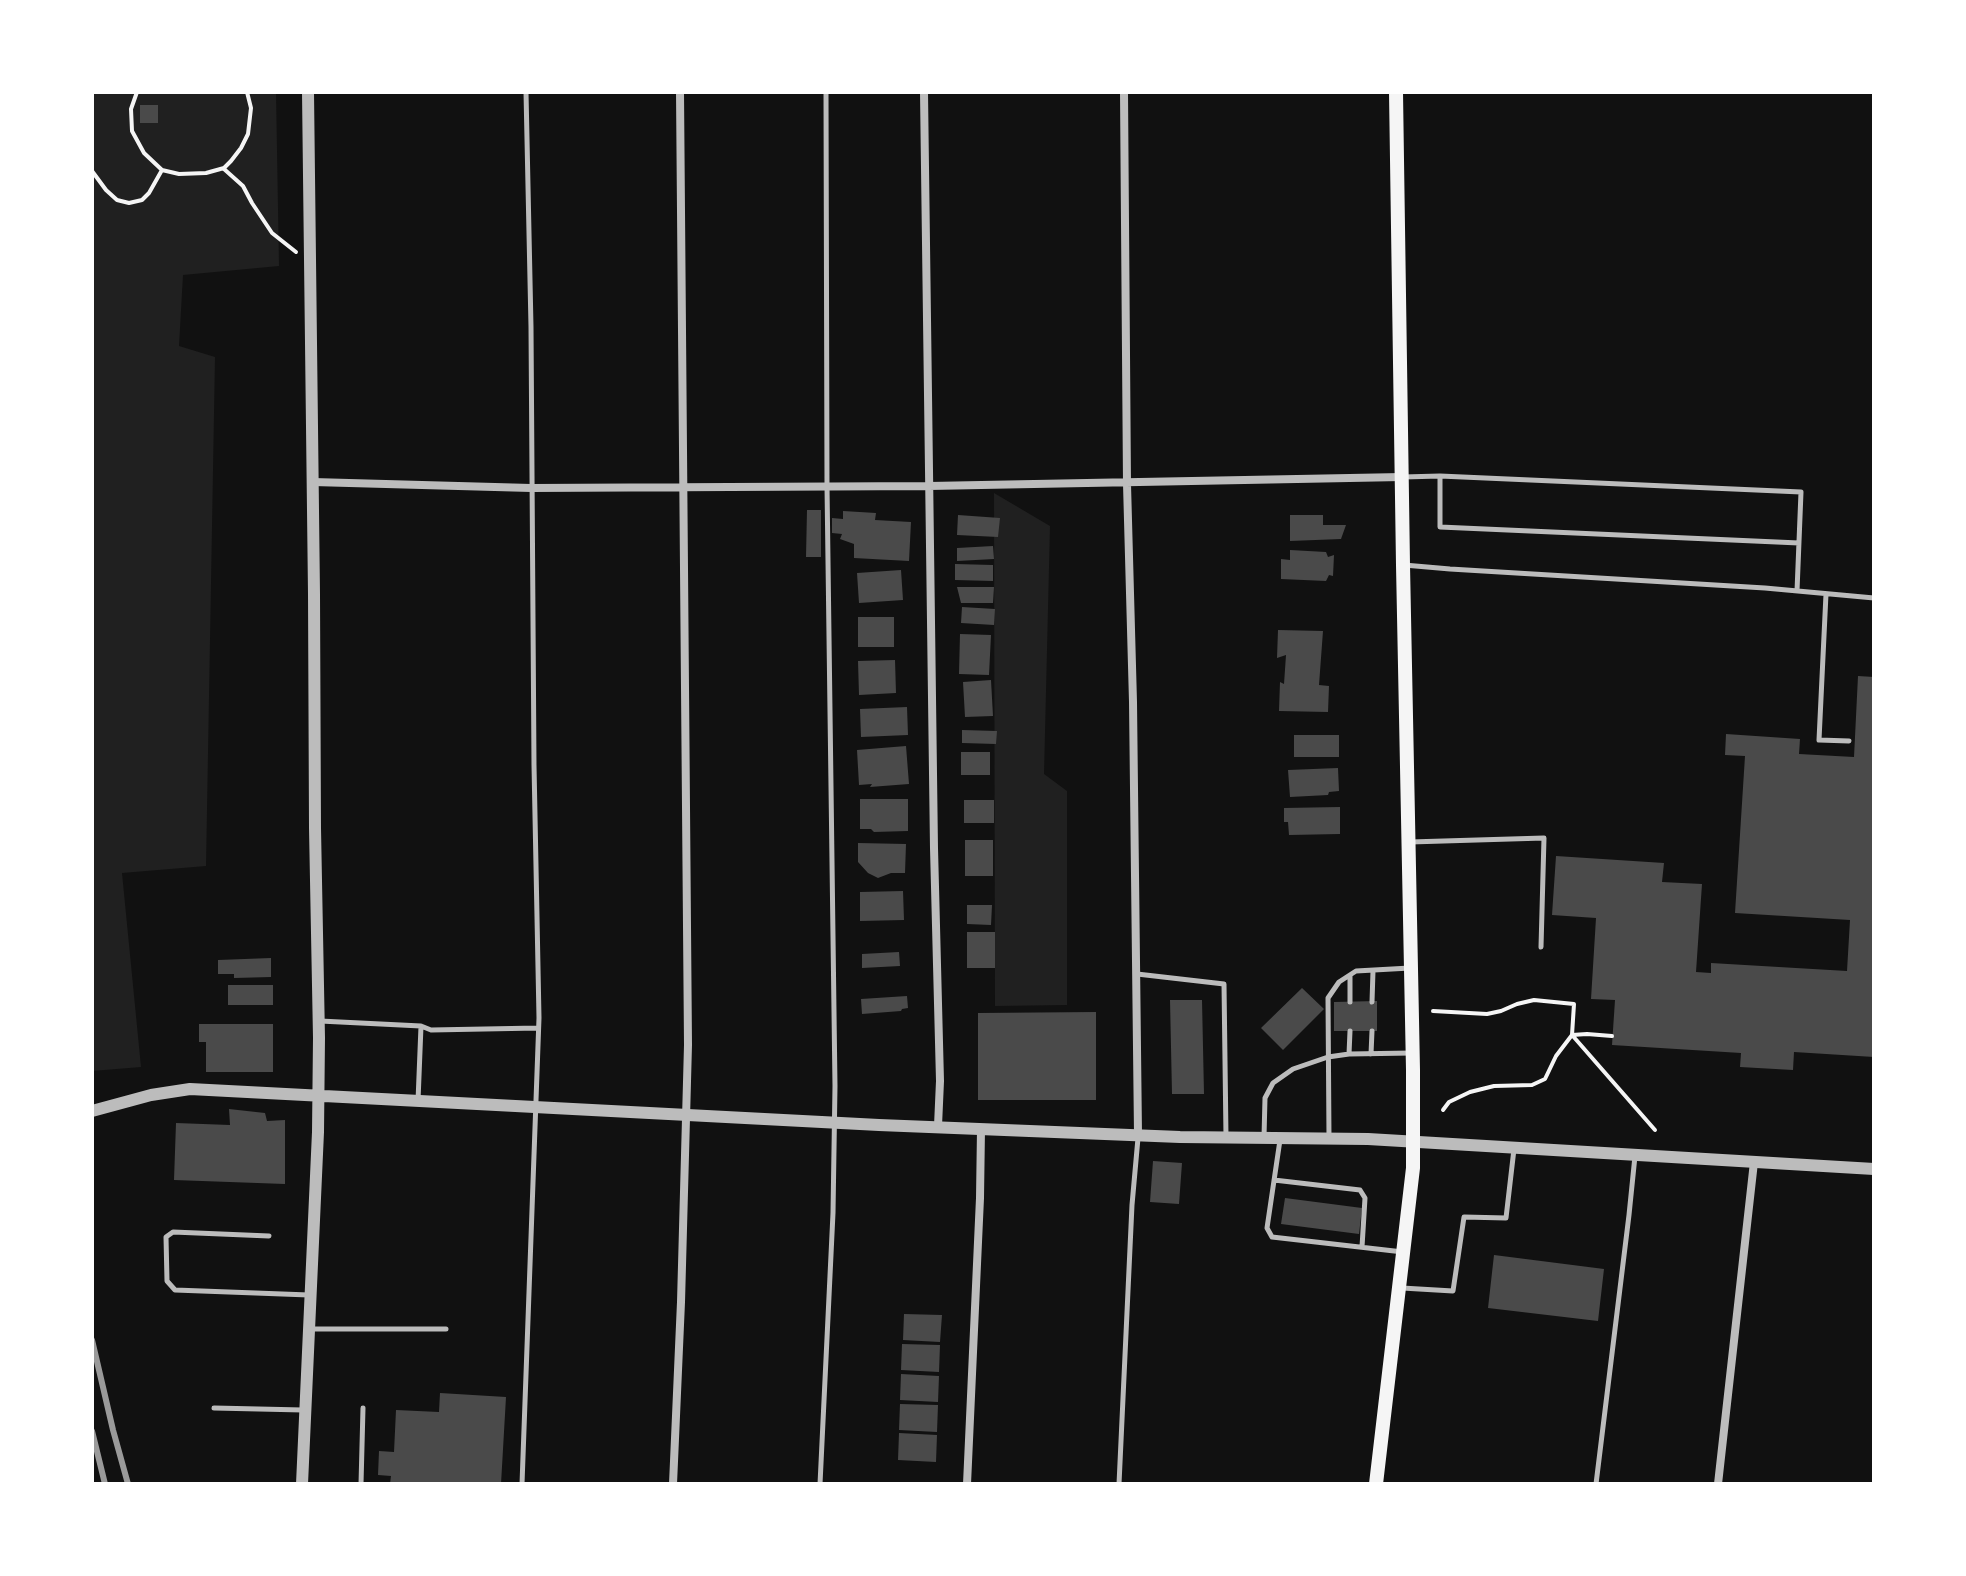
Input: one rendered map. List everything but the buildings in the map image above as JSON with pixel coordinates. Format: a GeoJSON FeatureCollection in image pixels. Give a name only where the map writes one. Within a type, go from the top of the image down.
{"type":"FeatureCollection","features":[{"type":"Feature","properties":{"kind":"main road"},"geometry":{"type":"LineString","coordinates":[[1376,1484],[1413,1171],[1396,92]]}},
{"type":"Feature","properties":{"kind":"street"},"geometry":{"type":"LineString","coordinates":[[302,1484],[319,1021],[308,92]]}},
{"type":"Feature","properties":{"kind":"street"},"geometry":{"type":"LineString","coordinates":[[673,1484],[688,1045],[680,92]]}},
{"type":"Feature","properties":{"kind":"street"},"geometry":{"type":"LineString","coordinates":[[924,92],[940,1081],[938,1126]]}},
{"type":"Feature","properties":{"kind":"street"},"geometry":{"type":"LineString","coordinates":[[1124,92],[1138,1134]]}},
{"type":"Feature","properties":{"kind":"street"},"geometry":{"type":"LineString","coordinates":[[313,482],[531,488],[1127,484],[1402,477]]}},
{"type":"Feature","properties":{"kind":"street"},"geometry":{"type":"LineString","coordinates":[[92,1111],[151,1095],[190,1089],[981,1129],[1412,1142],[1874,1169]]}},
{"type":"Feature","properties":{"kind":"street"},"geometry":{"type":"LineString","coordinates":[[967,1484],[981,1129]]}},
{"type":"Feature","properties":{"kind":"street"},"geometry":{"type":"LineString","coordinates":[[1718,1484],[1754,1162]]}},
{"type":"Feature","properties":{"kind":"lane"},"geometry":{"type":"LineString","coordinates":[[522,1484],[538,1028],[526,92]]}},
{"type":"Feature","properties":{"kind":"lane"},"geometry":{"type":"LineString","coordinates":[[820,1484],[833,1213],[835,1086],[827,486],[826,92]]}},
{"type":"Feature","properties":{"kind":"lane"},"geometry":{"type":"LineString","coordinates":[[1440,476],[1440,527],[1799,543]]}},
{"type":"Feature","properties":{"kind":"lane"},"geometry":{"type":"LineString","coordinates":[[1402,477],[1440,476],[1801,492],[1797,591]]}},
{"type":"Feature","properties":{"kind":"lane"},"geometry":{"type":"LineString","coordinates":[[1403,565],[1874,598]]}},
{"type":"Feature","properties":{"kind":"lane"},"geometry":{"type":"LineString","coordinates":[[1826,594],[1819,740],[1849,741]]}},
{"type":"Feature","properties":{"kind":"lane"},"geometry":{"type":"LineString","coordinates":[[1409,842],[1544,838],[1541,947]]}},
{"type":"Feature","properties":{"kind":"lane"},"geometry":{"type":"LineString","coordinates":[[1329,1139],[1328,998],[1339,982],[1356,971],[1411,968]]}},
{"type":"Feature","properties":{"kind":"lane"},"geometry":{"type":"LineString","coordinates":[[1372,1002],[1373,970]]}},
{"type":"Feature","properties":{"kind":"lane"},"geometry":{"type":"LineString","coordinates":[[1137,974],[1224,984],[1226,1138]]}},
{"type":"Feature","properties":{"kind":"lane"},"geometry":{"type":"LineString","coordinates":[[1350,974],[1350,1002]]}},
{"type":"Feature","properties":{"kind":"lane"},"geometry":{"type":"LineString","coordinates":[[319,1021],[421,1026],[431,1030],[538,1028]]}},
{"type":"Feature","properties":{"kind":"lane"},"geometry":{"type":"LineString","coordinates":[[418,1102],[421,1026]]}},
{"type":"Feature","properties":{"kind":"lane"},"geometry":{"type":"LineString","coordinates":[[1349,1054],[1350,1031]]}},
{"type":"Feature","properties":{"kind":"lane"},"geometry":{"type":"LineString","coordinates":[[1371,1054],[1372,1031]]}},
{"type":"Feature","properties":{"kind":"lane"},"geometry":{"type":"LineString","coordinates":[[1264,1139],[1265,1098],[1273,1083],[1293,1069],[1328,1057],[1349,1054],[1413,1053]]}},
{"type":"Feature","properties":{"kind":"lane"},"geometry":{"type":"LineString","coordinates":[[1119,1484],[1138,1134]]}},
{"type":"Feature","properties":{"kind":"lane"},"geometry":{"type":"LineString","coordinates":[[1280,1139],[1267,1228],[1272,1237],[1404,1252]]}},
{"type":"Feature","properties":{"kind":"lane"},"geometry":{"type":"LineString","coordinates":[[1399,1288],[1453,1291],[1464,1217],[1506,1218],[1514,1148]]}},
{"type":"Feature","properties":{"kind":"lane"},"geometry":{"type":"LineString","coordinates":[[1596,1484],[1635,1155]]}},
{"type":"Feature","properties":{"kind":"lane"},"geometry":{"type":"LineString","coordinates":[[1274,1180],[1360,1190],[1365,1198],[1362,1247]]}},
{"type":"Feature","properties":{"kind":"lane"},"geometry":{"type":"LineString","coordinates":[[269,1236],[173,1232],[166,1237],[167,1281],[175,1290],[310,1296]]}},
{"type":"Feature","properties":{"kind":"lane"},"geometry":{"type":"LineString","coordinates":[[308,1329],[446,1329]]}},
{"type":"Feature","properties":{"kind":"lane"},"geometry":{"type":"LineString","coordinates":[[214,1408],[304,1410]]}},
{"type":"Feature","properties":{"kind":"lane"},"geometry":{"type":"LineString","coordinates":[[361,1484],[363,1408]]}},
{"type":"Feature","properties":{"kind":"path"},"geometry":{"type":"LineString","coordinates":[[137,92],[131,109],[132,131],[144,153],[162,170],[179,174],[206,173],[224,168],[241,148],[248,134],[251,108],[247,92]]}},
{"type":"Feature","properties":{"kind":"path"},"geometry":{"type":"LineString","coordinates":[[224,168],[243,186],[272,233],[310,264]]}},
{"type":"Feature","properties":{"kind":"path"},"geometry":{"type":"LineString","coordinates":[[92,171],[117,200],[129,203],[142,200],[149,193],[162,170]]}},
{"type":"Feature","properties":{"kind":"path"},"geometry":{"type":"LineString","coordinates":[[1433,1011],[1487,1014],[1534,1000],[1574,1004],[1572,1035],[1561,1048],[1545,1079],[1532,1085],[1494,1086],[1470,1092],[1449,1102],[1443,1110]]}},
{"type":"Feature","properties":{"kind":"path"},"geometry":{"type":"LineString","coordinates":[[1572,1035],[1612,1036]]}},
{"type":"Feature","properties":{"kind":"path"},"geometry":{"type":"LineString","coordinates":[[1572,1035],[1655,1130]]}},
{"type":"Feature","properties":{"kind":"shaded area"},"geometry":{"type":"Polygon","coordinates":[[[92,92],[276,92],[279,266],[183,275],[179,346],[215,357],[206,866],[122,873],[141,1067],[92,1071],[92,92]]]}},
{"type":"Feature","properties":{"kind":"shaded area"},"geometry":{"type":"Polygon","coordinates":[[[994,493],[1050,526],[1044,774],[1067,791],[1067,1005],[995,1006],[994,493]]]}},
{"type":"Feature","properties":{"kind":"railway"},"geometry":{"type":"LineString","coordinates":[[92,1340],[128,1484]]}},
{"type":"Feature","properties":{"kind":"railway"},"geometry":{"type":"LineString","coordinates":[[92,1431],[105,1484]]}}]}
